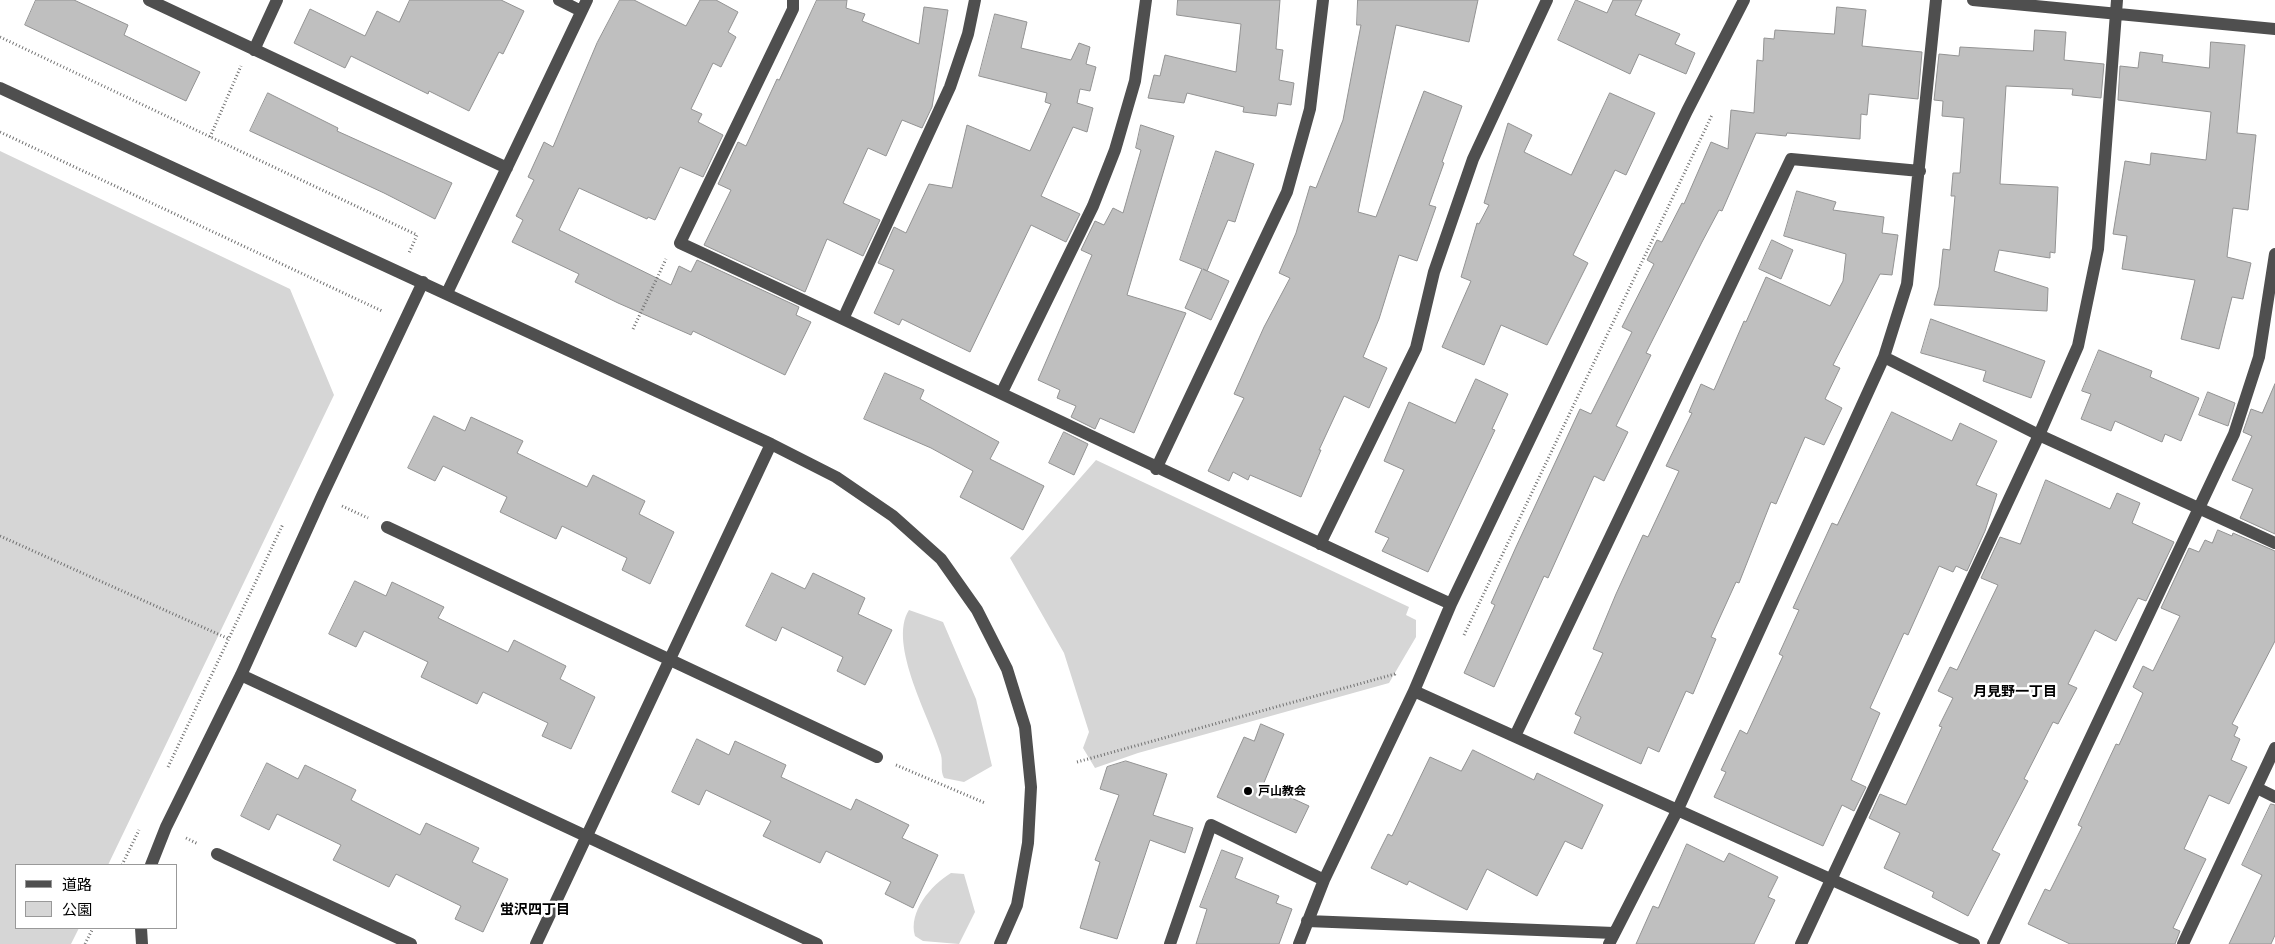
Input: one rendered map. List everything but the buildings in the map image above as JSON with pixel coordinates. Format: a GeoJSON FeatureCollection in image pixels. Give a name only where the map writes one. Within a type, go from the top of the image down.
{"type":"FeatureCollection","features":[{"type":"Feature","properties":{"kind":"street"},"geometry":{"type":"LineString","coordinates":[[149,0],[507,168]]}},
{"type":"Feature","properties":{"kind":"street"},"geometry":{"type":"LineString","coordinates":[[252,48],[277,0]]}},
{"type":"Feature","properties":{"kind":"street"},"geometry":{"type":"LineString","coordinates":[[447,293],[584,6],[559,0]]}},
{"type":"Feature","properties":{"kind":"street"},"geometry":{"type":"LineString","coordinates":[[794,0],[792,9],[680,243],[1002,392],[1156,469],[1450,604]]}},
{"type":"Feature","properties":{"kind":"street"},"geometry":{"type":"LineString","coordinates":[[843,319],[950,87],[968,34],[975,0]]}},
{"type":"Feature","properties":{"kind":"street"},"geometry":{"type":"LineString","coordinates":[[1002,392],[1093,206],[1115,150],[1135,80],[1146,0]]}},
{"type":"Feature","properties":{"kind":"street"},"geometry":{"type":"LineString","coordinates":[[1156,469],[1287,192],[1310,109],[1323,0]]}},
{"type":"Feature","properties":{"kind":"street"},"geometry":{"type":"LineString","coordinates":[[1320,544],[1416,348],[1434,272],[1473,160],[1547,0]]}},
{"type":"Feature","properties":{"kind":"street"},"geometry":{"type":"LineString","coordinates":[[1299,944],[1324,880],[1414,691],[1450,604],[1687,111],[1744,0]]}},
{"type":"Feature","properties":{"kind":"street"},"geometry":{"type":"LineString","coordinates":[[1308,921],[1612,938],[1678,809],[1884,357],[1907,284],[1936,0]]}},
{"type":"Feature","properties":{"kind":"street"},"geometry":{"type":"LineString","coordinates":[[1973,0],[2275,29]]}},
{"type":"Feature","properties":{"kind":"street"},"geometry":{"type":"LineString","coordinates":[[1801,944],[2040,435],[2078,346],[2098,249],[2117,0]]}},
{"type":"Feature","properties":{"kind":"street"},"geometry":{"type":"LineString","coordinates":[[0,88],[771,444],[836,478],[893,516],[941,559],[977,610],[1007,669],[1024,727],[1032,787],[1028,843],[1017,905],[1000,944]]}},
{"type":"Feature","properties":{"kind":"street"},"geometry":{"type":"LineString","coordinates":[[1515,736],[1790,159],[1920,171]]}},
{"type":"Feature","properties":{"kind":"street"},"geometry":{"type":"LineString","coordinates":[[1993,944],[2234,434],[2259,357],[2275,254]]}},
{"type":"Feature","properties":{"kind":"street"},"geometry":{"type":"LineString","coordinates":[[151,864],[166,827],[241,675],[322,496],[423,282]]}},
{"type":"Feature","properties":{"kind":"street"},"geometry":{"type":"LineString","coordinates":[[1884,357],[2040,435],[2275,543]]}},
{"type":"Feature","properties":{"kind":"street"},"geometry":{"type":"LineString","coordinates":[[536,944],[771,444]]}},
{"type":"Feature","properties":{"kind":"street"},"geometry":{"type":"LineString","coordinates":[[387,527],[877,757]]}},
{"type":"Feature","properties":{"kind":"street"},"geometry":{"type":"LineString","coordinates":[[241,675],[817,944]]}},
{"type":"Feature","properties":{"kind":"street"},"geometry":{"type":"LineString","coordinates":[[1414,691],[1974,944]]}},
{"type":"Feature","properties":{"kind":"street"},"geometry":{"type":"LineString","coordinates":[[2183,944],[2275,748]]}},
{"type":"Feature","properties":{"kind":"street"},"geometry":{"type":"LineString","coordinates":[[2257,788],[2275,796]]}},
{"type":"Feature","properties":{"kind":"street"},"geometry":{"type":"LineString","coordinates":[[1170,944],[1211,826],[1324,880]]}},
{"type":"Feature","properties":{"kind":"street"},"geometry":{"type":"LineString","coordinates":[[217,854],[411,944]]}},
{"type":"Feature","properties":{"kind":"street"},"geometry":{"type":"LineString","coordinates":[[141,929],[142,944]]}},
{"type":"Feature","properties":{"kind":"path"},"geometry":{"type":"LineString","coordinates":[[0,37],[417,235],[378,320]]}},
{"type":"Feature","properties":{"kind":"path"},"geometry":{"type":"LineString","coordinates":[[210,137],[252,48]]}},
{"type":"Feature","properties":{"kind":"path"},"geometry":{"type":"LineString","coordinates":[[1462,638],[1716,107]]}},
{"type":"Feature","properties":{"kind":"path"},"geometry":{"type":"LineString","coordinates":[[0,132],[382,312]]}},
{"type":"Feature","properties":{"kind":"path"},"geometry":{"type":"LineString","coordinates":[[633,329],[668,256],[680,243]]}},
{"type":"Feature","properties":{"kind":"path"},"geometry":{"type":"LineString","coordinates":[[166,772],[284,522]]}},
{"type":"Feature","properties":{"kind":"path"},"geometry":{"type":"LineString","coordinates":[[0,536],[229,639]]}},
{"type":"Feature","properties":{"kind":"path"},"geometry":{"type":"LineString","coordinates":[[1077,762],[1395,674],[1401,661],[1422,670]]}},
{"type":"Feature","properties":{"kind":"path"},"geometry":{"type":"LineString","coordinates":[[877,757],[985,803]]}},
{"type":"Feature","properties":{"kind":"path"},"geometry":{"type":"LineString","coordinates":[[122,864],[142,825]]}},
{"type":"Feature","properties":{"kind":"path"},"geometry":{"type":"LineString","coordinates":[[85,944],[92,929]]}},
{"type":"Feature","properties":{"kind":"green space"},"geometry":{"type":"Polygon","coordinates":[[[0,151],[290,289],[334,395],[108,864],[15,864],[15,929],[78,929],[71,944],[0,944],[0,151]]]}},
{"type":"Feature","properties":{"kind":"green space"},"geometry":{"type":"Polygon","coordinates":[[[1096,460],[1409,607],[1406,615],[1416,620],[1416,637],[1389,683],[1138,753],[1095,768],[1083,748],[1089,732],[1064,653],[1010,558],[1096,460]]]}},
{"type":"Feature","properties":{"kind":"green space"},"geometry":{"type":"Polygon","coordinates":[[[909,610],[943,622],[976,699],[992,766],[964,782],[944,778],[941,755],[913,682],[903,642],[904,625],[909,610]]]}},
{"type":"Feature","properties":{"kind":"green space"},"geometry":{"type":"Polygon","coordinates":[[[951,873],[964,874],[975,912],[959,944],[923,941],[915,936],[915,918],[918,909],[929,892],[951,873]]]}},
{"type":"Feature","properties":{"kind":"place","name":"戸山教会"},"geometry":{"type":"Point","coordinates":[1248,791]}},
{"type":"Feature","properties":{"kind":"district","name":"月見野一丁目"},"geometry":{"type":"Point","coordinates":[2015,692]}},
{"type":"Feature","properties":{"kind":"district","name":"蛍沢四丁目"},"geometry":{"type":"Point","coordinates":[535,910]}}]}
